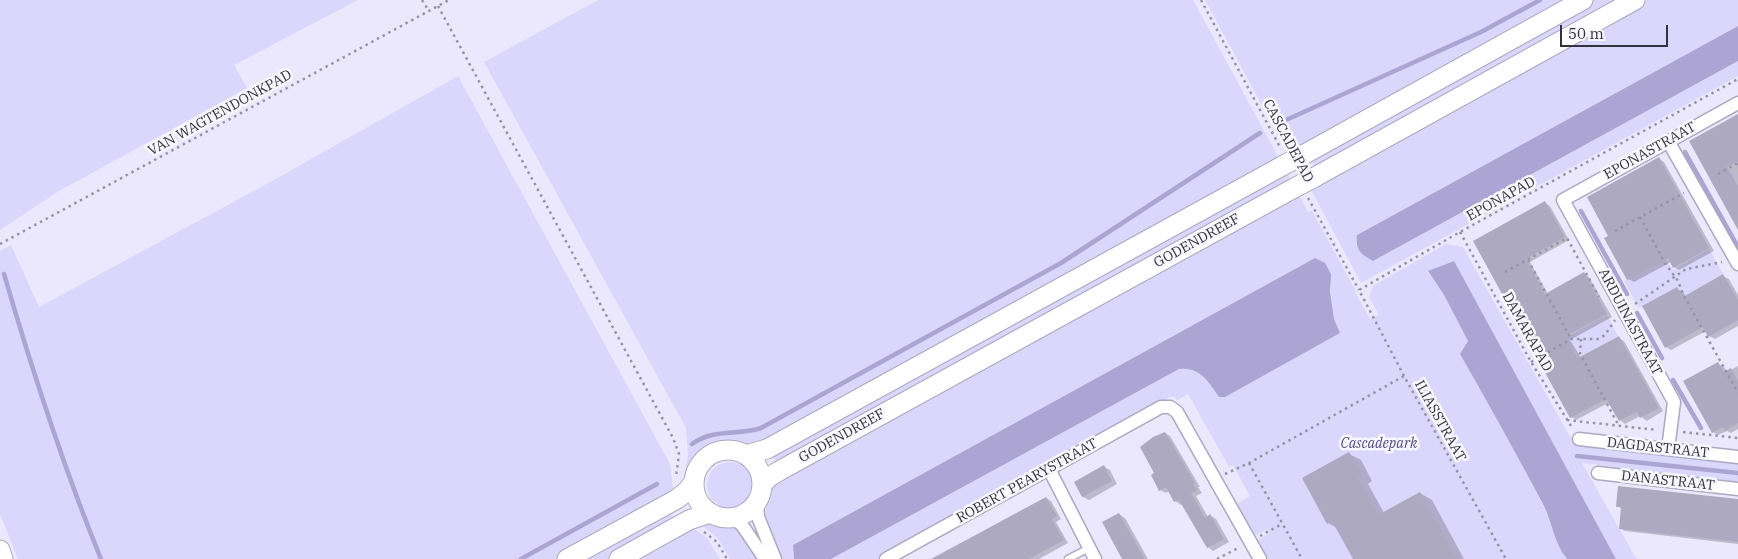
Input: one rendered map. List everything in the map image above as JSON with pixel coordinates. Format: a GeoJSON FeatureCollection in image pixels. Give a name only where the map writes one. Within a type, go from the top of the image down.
{"type":"FeatureCollection","features":[{"type":"Feature","properties":{"kind":"main road","name":"GODENDREEF"},"geometry":{"type":"LineString","coordinates":[[746,456],[768,448],[1284,159],[1303,155],[1583,0]]}},
{"type":"Feature","properties":{"kind":"main road","name":"GODENDREEF"},"geometry":{"type":"LineString","coordinates":[[759,494],[769,477],[779,471],[1305,185],[1635,0]]}},
{"type":"Feature","properties":{"kind":"main road"},"geometry":{"type":"LineString","coordinates":[[567,559],[677,499],[694,483],[699,466],[704,459],[720,451],[738,452],[746,456],[758,468],[759,494],[745,514],[729,518],[716,516],[703,508],[698,500],[694,483]]}},
{"type":"Feature","properties":{"kind":"main road"},"geometry":{"type":"LineString","coordinates":[[619,559],[689,520],[710,513]]}},
{"type":"Feature","properties":{"kind":"main road"},"geometry":{"type":"LineString","coordinates":[[0,550],[3,559]]}},
{"type":"Feature","properties":{"kind":"street","name":"EPONASTRAAT"},"geometry":{"type":"LineString","coordinates":[[1563,200],[1738,103]]}},
{"type":"Feature","properties":{"kind":"street"},"geometry":{"type":"LineString","coordinates":[[1668,142],[1738,264]]}},
{"type":"Feature","properties":{"kind":"street","name":"ARDUINASTRAAT"},"geometry":{"type":"LineString","coordinates":[[1563,200],[1674,402],[1668,449]]}},
{"type":"Feature","properties":{"kind":"street","name":"ROBERT PEARYSTRAAT"},"geometry":{"type":"LineString","coordinates":[[886,559],[1161,408],[1170,407],[1177,412],[1214,479]]}},
{"type":"Feature","properties":{"kind":"street","name":"DAGDASTRAAT"},"geometry":{"type":"LineString","coordinates":[[1579,439],[1738,457]]}},
{"type":"Feature","properties":{"kind":"street"},"geometry":{"type":"LineString","coordinates":[[1049,469],[1092,553]]}},
{"type":"Feature","properties":{"kind":"street","name":"DANASTRAAT"},"geometry":{"type":"LineString","coordinates":[[1598,473],[1738,489]]}},
{"type":"Feature","properties":{"kind":"street"},"geometry":{"type":"LineString","coordinates":[[1214,479],[1260,559]]}},
{"type":"Feature","properties":{"kind":"street"},"geometry":{"type":"LineString","coordinates":[[759,494],[758,517],[774,559]]}},
{"type":"Feature","properties":{"kind":"street"},"geometry":{"type":"LineString","coordinates":[[729,518],[742,525],[764,559]]}},
{"type":"Feature","properties":{"kind":"lane"},"geometry":{"type":"LineString","coordinates":[[1068,559],[1092,553]]}},
{"type":"Feature","properties":{"kind":"path"},"geometry":{"type":"LineString","coordinates":[[422,0],[429,11]]}},
{"type":"Feature","properties":{"kind":"path","name":"VAN WAGTENDONKPAD"},"geometry":{"type":"LineString","coordinates":[[0,244],[449,0]]}},
{"type":"Feature","properties":{"kind":"path","name":"CASCADEPAD"},"geometry":{"type":"LineString","coordinates":[[1201,0],[1284,159]]}},
{"type":"Feature","properties":{"kind":"path"},"geometry":{"type":"LineString","coordinates":[[438,6],[673,438]]}},
{"type":"Feature","properties":{"kind":"path","name":"EPONAPAD"},"geometry":{"type":"LineString","coordinates":[[1359,290],[1460,232],[1738,79]]}},
{"type":"Feature","properties":{"kind":"path"},"geometry":{"type":"LineString","coordinates":[[1718,174],[1738,163]]}},
{"type":"Feature","properties":{"kind":"path","name":"CASCADEPAD"},"geometry":{"type":"LineString","coordinates":[[1305,185],[1359,290]]}},
{"type":"Feature","properties":{"kind":"path"},"geometry":{"type":"LineString","coordinates":[[1615,231],[1694,186]]}},
{"type":"Feature","properties":{"kind":"path"},"geometry":{"type":"LineString","coordinates":[[1640,217],[1678,281],[1683,294],[1738,393]]}},
{"type":"Feature","properties":{"kind":"path","name":"DAMARAPAD"},"geometry":{"type":"LineString","coordinates":[[1460,232],[1531,362],[1579,439]]}},
{"type":"Feature","properties":{"kind":"path"},"geometry":{"type":"LineString","coordinates":[[1505,272],[1567,238],[1599,297]]}},
{"type":"Feature","properties":{"kind":"path"},"geometry":{"type":"LineString","coordinates":[[1528,260],[1571,339]]}},
{"type":"Feature","properties":{"kind":"path"},"geometry":{"type":"LineString","coordinates":[[1359,290],[1404,376]]}},
{"type":"Feature","properties":{"kind":"path"},"geometry":{"type":"LineString","coordinates":[[1613,322],[1618,330]]}},
{"type":"Feature","properties":{"kind":"path"},"geometry":{"type":"LineString","coordinates":[[1582,339],[1580,354],[1619,426]]}},
{"type":"Feature","properties":{"kind":"path","name":"ILIASSTRAAT"},"geometry":{"type":"LineString","coordinates":[[1214,479],[1249,463],[1404,376],[1506,559]]}},
{"type":"Feature","properties":{"kind":"path"},"geometry":{"type":"LineString","coordinates":[[1567,420],[1738,438]]}},
{"type":"Feature","properties":{"kind":"path"},"geometry":{"type":"LineString","coordinates":[[1249,463],[1302,559]]}},
{"type":"Feature","properties":{"kind":"green space"},"geometry":{"type":"Polygon","coordinates":[[[0,0],[358,0],[234,65],[247,88],[59,191],[0,230],[0,0]]]}},
{"type":"Feature","properties":{"kind":"green space"},"geometry":{"type":"Polygon","coordinates":[[[598,0],[1193,0],[1281,162],[765,445],[746,447],[720,446],[703,452],[698,457],[683,484],[688,455],[686,428],[484,62],[598,0]]]}},
{"type":"Feature","properties":{"kind":"green space"},"geometry":{"type":"Polygon","coordinates":[[[1205,0],[1572,0],[1290,157],[1205,0]]]}},
{"type":"Feature","properties":{"kind":"green space"},"geometry":{"type":"Polygon","coordinates":[[[1592,0],[1627,0],[1317,171],[1309,156],[1592,0]]]}},
{"type":"Feature","properties":{"kind":"green space"},"geometry":{"type":"Polygon","coordinates":[[[1646,0],[1738,0],[1738,26],[1357,235],[1356,245],[1373,261],[1738,61],[1738,76],[1361,283],[1309,186],[1646,0]]]}},
{"type":"Feature","properties":{"kind":"green space"},"geometry":{"type":"Polygon","coordinates":[[[458,76],[670,464],[674,496],[561,559],[18,559],[0,514],[0,251],[11,245],[39,307],[274,180],[458,76]]]}},
{"type":"Feature","properties":{"kind":"green space"},"geometry":{"type":"Polygon","coordinates":[[[1285,169],[1293,184],[779,467],[771,452],[1285,169]]]}},
{"type":"Feature","properties":{"kind":"green space","name":"Cascadepark"},"geometry":{"type":"Polygon","coordinates":[[[1297,191],[1308,212],[1312,211],[1370,319],[1379,315],[1369,297],[1373,286],[1446,244],[1463,247],[1573,442],[1738,462],[1738,482],[1582,463],[1636,558],[1639,559],[1616,559],[1453,261],[1428,272],[1444,295],[1468,341],[1460,354],[1544,507],[1559,547],[1567,559],[1265,559],[1256,541],[1270,533],[1267,529],[1253,537],[1235,505],[1250,496],[1233,465],[1229,467],[1188,394],[1178,400],[1170,397],[877,559],[831,559],[1179,369],[1192,370],[1203,376],[1219,397],[1340,333],[1334,319],[1330,285],[1315,258],[793,545],[794,559],[781,559],[766,519],[768,501],[779,479],[1297,191]]]}},
{"type":"Feature","properties":{"kind":"green space"},"geometry":{"type":"Polygon","coordinates":[[[1709,249],[1723,274],[1683,297],[1677,287],[1639,308],[1624,281],[1665,258],[1673,270],[1709,249]]]}},
{"type":"Feature","properties":{"kind":"green space"},"geometry":{"type":"Polygon","coordinates":[[[1607,315],[1618,336],[1579,358],[1573,347],[1540,365],[1535,353],[1569,333],[1571,335],[1607,315]]]}},
{"type":"Feature","properties":{"kind":"green space"},"geometry":{"type":"Polygon","coordinates":[[[726,462],[734,462],[743,466],[749,472],[753,485],[749,498],[743,504],[734,508],[726,508],[717,504],[711,498],[707,489],[707,481],[711,472],[717,466],[726,462]]]}},
{"type":"Feature","properties":{"kind":"green space"},"geometry":{"type":"Polygon","coordinates":[[[669,509],[677,524],[613,559],[577,559],[669,509]]]}},
{"type":"Feature","properties":{"kind":"green space"},"geometry":{"type":"Polygon","coordinates":[[[712,520],[738,529],[760,559],[730,559],[717,537],[701,525],[712,520]]]}},
{"type":"Feature","properties":{"kind":"green space"},"geometry":{"type":"Polygon","coordinates":[[[690,526],[707,538],[720,559],[628,559],[690,526]]]}},
{"type":"Feature","properties":{"kind":"shaded area"},"geometry":{"type":"Polygon","coordinates":[[[1738,26],[1738,61],[1373,261],[1358,248],[1357,235],[1738,26]]]}},
{"type":"Feature","properties":{"kind":"shaded area"},"geometry":{"type":"Polygon","coordinates":[[[1315,258],[1325,263],[1331,274],[1330,291],[1334,319],[1340,333],[1225,397],[1219,397],[1203,376],[1192,370],[1179,369],[831,559],[794,559],[793,545],[1315,258]]]}},
{"type":"Feature","properties":{"kind":"shaded area"},"geometry":{"type":"Polygon","coordinates":[[[1454,261],[1616,559],[1567,559],[1559,547],[1544,506],[1460,354],[1468,341],[1444,295],[1428,271],[1454,261]]]}},
{"type":"Feature","properties":{"kind":"building"},"geometry":{"type":"Polygon","coordinates":[[[1738,114],[1738,161],[1727,167],[1738,186],[1738,230],[1689,141],[1738,114]]]}},
{"type":"Feature","properties":{"kind":"building"},"geometry":{"type":"Polygon","coordinates":[[[1659,157],[1709,248],[1673,268],[1668,258],[1627,280],[1604,238],[1608,236],[1587,197],[1659,157]]]}},
{"type":"Feature","properties":{"kind":"building"},"geometry":{"type":"Polygon","coordinates":[[[1545,201],[1565,237],[1526,259],[1545,294],[1584,272],[1607,314],[1566,336],[1578,358],[1619,336],[1659,408],[1640,418],[1637,412],[1619,421],[1606,399],[1570,418],[1473,241],[1545,201]]]}},
{"type":"Feature","properties":{"kind":"building"},"geometry":{"type":"Polygon","coordinates":[[[1723,274],[1738,300],[1738,320],[1708,337],[1703,327],[1665,348],[1642,306],[1677,287],[1683,297],[1723,274]]]}},
{"type":"Feature","properties":{"kind":"building"},"geometry":{"type":"Polygon","coordinates":[[[1718,362],[1724,372],[1731,368],[1738,381],[1738,423],[1725,431],[1723,427],[1712,433],[1683,381],[1718,362]]]}},
{"type":"Feature","properties":{"kind":"building"},"geometry":{"type":"Polygon","coordinates":[[[1165,432],[1195,483],[1193,484],[1197,490],[1191,493],[1205,518],[1210,514],[1224,539],[1207,548],[1179,500],[1174,502],[1166,487],[1159,491],[1151,475],[1154,473],[1140,447],[1153,437],[1165,432]]]}},
{"type":"Feature","properties":{"kind":"building"},"geometry":{"type":"Polygon","coordinates":[[[1349,452],[1361,474],[1357,477],[1378,515],[1420,492],[1457,559],[1353,559],[1332,521],[1327,524],[1302,478],[1349,452]]]}},
{"type":"Feature","properties":{"kind":"building"},"geometry":{"type":"Polygon","coordinates":[[[1104,465],[1112,481],[1082,497],[1074,482],[1104,465]]]}},
{"type":"Feature","properties":{"kind":"building"},"geometry":{"type":"Polygon","coordinates":[[[1618,486],[1738,499],[1738,542],[1619,529],[1621,507],[1616,507],[1618,486]]]}},
{"type":"Feature","properties":{"kind":"building"},"geometry":{"type":"Polygon","coordinates":[[[1046,497],[1057,516],[1052,519],[1064,540],[1029,559],[931,559],[1046,497]]]}},
{"type":"Feature","properties":{"kind":"building"},"geometry":{"type":"Polygon","coordinates":[[[1119,513],[1145,559],[1122,559],[1102,522],[1119,513]]]}},
{"type":"Feature","properties":{"kind":"waterway"},"geometry":{"type":"LineString","coordinates":[[1286,120],[1481,32],[1540,0]]}},
{"type":"Feature","properties":{"kind":"waterway"},"geometry":{"type":"LineString","coordinates":[[692,444],[700,439],[717,434],[761,428],[1061,263],[1260,133]]}},
{"type":"Feature","properties":{"kind":"waterway"},"geometry":{"type":"LineString","coordinates":[[1685,152],[1738,247]]}},
{"type":"Feature","properties":{"kind":"waterway"},"geometry":{"type":"LineString","coordinates":[[1581,211],[1627,294]]}},
{"type":"Feature","properties":{"kind":"waterway"},"geometry":{"type":"LineString","coordinates":[[4,274],[49,418],[101,559]]}},
{"type":"Feature","properties":{"kind":"waterway"},"geometry":{"type":"LineString","coordinates":[[1637,313],[1662,358]]}},
{"type":"Feature","properties":{"kind":"waterway"},"geometry":{"type":"LineString","coordinates":[[1673,380],[1701,428]]}},
{"type":"Feature","properties":{"kind":"waterway"},"geometry":{"type":"LineString","coordinates":[[1577,456],[1738,473]]}},
{"type":"Feature","properties":{"kind":"waterway"},"geometry":{"type":"LineString","coordinates":[[521,559],[657,484]]}}]}
